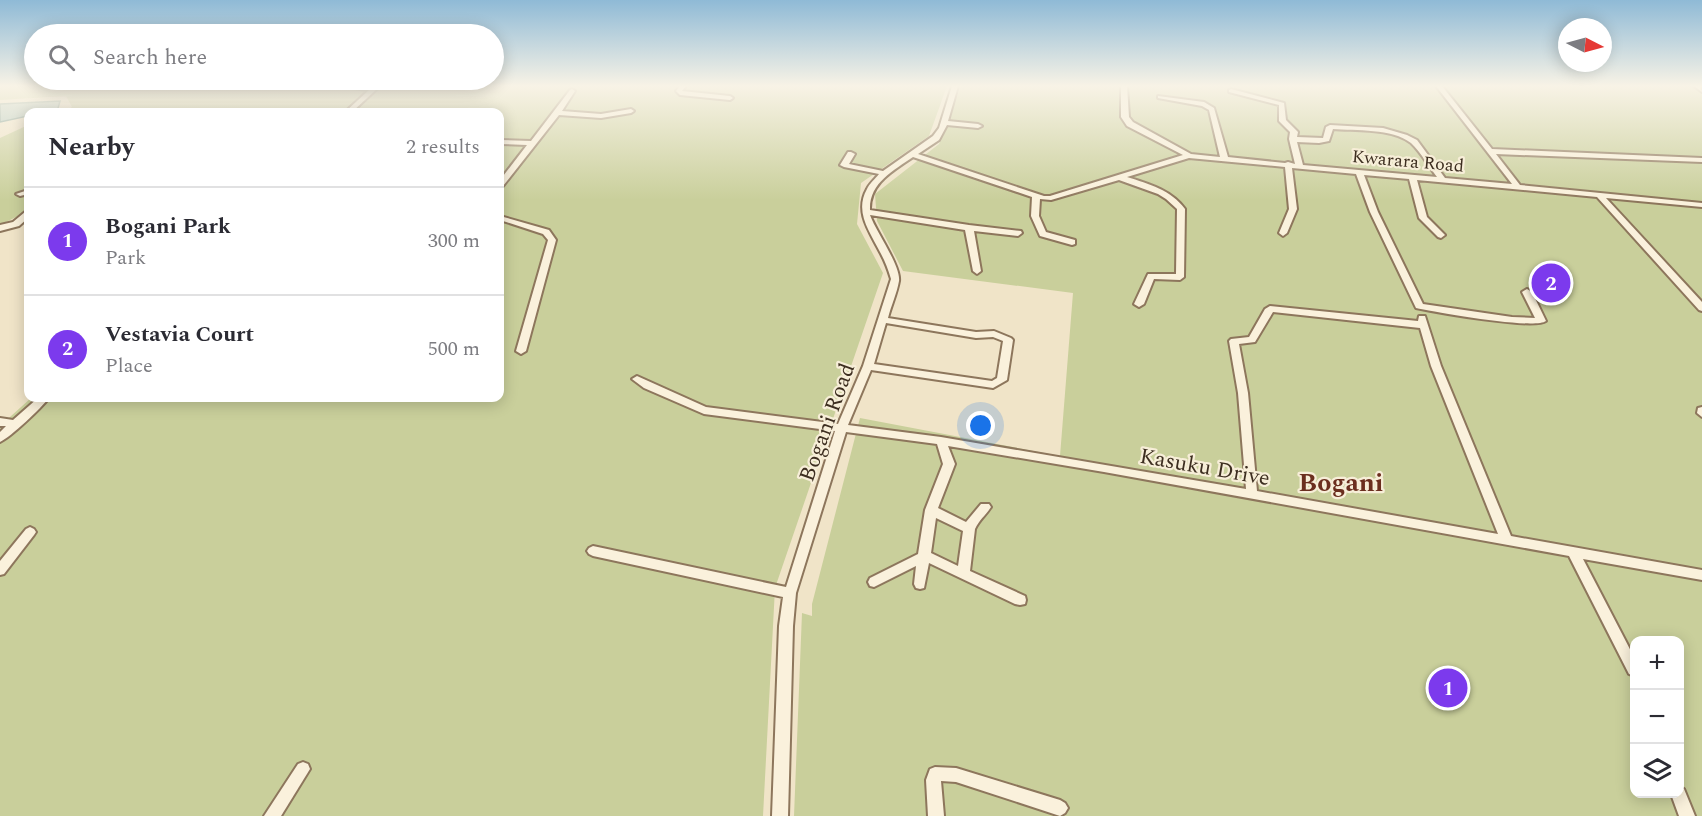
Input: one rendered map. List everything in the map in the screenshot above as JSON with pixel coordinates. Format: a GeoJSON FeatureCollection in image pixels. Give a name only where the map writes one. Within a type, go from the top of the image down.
{"type":"FeatureCollection","features":[{"type":"Feature","properties":{"kind":"street"},"geometry":{"type":"LineString","coordinates":[[504,179],[547,124]]}},
{"type":"Feature","properties":{"kind":"street"},"geometry":{"type":"LineString","coordinates":[[943,124],[936,138],[884,173],[875,182],[866,196],[866,212],[1018,233]]}},
{"type":"Feature","properties":{"kind":"street"},"geometry":{"type":"LineString","coordinates":[[956,124],[978,126]]}},
{"type":"Feature","properties":{"kind":"street"},"geometry":{"type":"LineString","coordinates":[[1130,124],[1189,156]]}},
{"type":"Feature","properties":{"kind":"street"},"geometry":{"type":"LineString","coordinates":[[1216,124],[1224,158]]}},
{"type":"Feature","properties":{"kind":"street"},"geometry":{"type":"LineString","coordinates":[[1286,124],[1294,132],[1293,139],[1299,165]]}},
{"type":"Feature","properties":{"kind":"street","name":"Kwarara Road"},"geometry":{"type":"LineString","coordinates":[[1468,124],[1517,186]]}},
{"type":"Feature","properties":{"kind":"street"},"geometry":{"type":"LineString","coordinates":[[1293,139],[1319,141],[1326,139],[1330,127],[1394,133],[1414,142],[1442,179]]}},
{"type":"Feature","properties":{"kind":"street"},"geometry":{"type":"LineString","coordinates":[[504,142],[531,143]]}},
{"type":"Feature","properties":{"kind":"street"},"geometry":{"type":"LineString","coordinates":[[1489,151],[1702,160]]}},
{"type":"Feature","properties":{"kind":"street"},"geometry":{"type":"LineString","coordinates":[[851,154],[844,165],[884,173]]}},
{"type":"Feature","properties":{"kind":"street","name":"Kwarara Road"},"geometry":{"type":"LineString","coordinates":[[914,154],[1036,197],[1051,198],[1189,156],[1702,204]]}},
{"type":"Feature","properties":{"kind":"street"},"geometry":{"type":"LineString","coordinates":[[1283,233],[1293,209],[1288,164]]}},
{"type":"Feature","properties":{"kind":"street"},"geometry":{"type":"LineString","coordinates":[[1359,171],[1374,212],[1419,306],[1436,366],[1506,539]]}},
{"type":"Feature","properties":{"kind":"street"},"geometry":{"type":"LineString","coordinates":[[1412,176],[1423,218],[1441,235]]}},
{"type":"Feature","properties":{"kind":"street"},"geometry":{"type":"LineString","coordinates":[[1118,177],[1165,195],[1176,201],[1181,209],[1180,277],[1151,276],[1139,304]]}},
{"type":"Feature","properties":{"kind":"street"},"geometry":{"type":"LineString","coordinates":[[1598,194],[1702,308]]}},
{"type":"Feature","properties":{"kind":"street"},"geometry":{"type":"LineString","coordinates":[[1036,197],[1034,213],[1043,234],[1072,242]]}},
{"type":"Feature","properties":{"kind":"street","name":"Bogani Road"},"geometry":{"type":"LineString","coordinates":[[780,816],[786,626],[790,593],[842,427],[868,366],[895,279],[891,265],[874,237],[866,212]]}},
{"type":"Feature","properties":{"kind":"street"},"geometry":{"type":"LineString","coordinates":[[0,228],[16,224],[24,217]]}},
{"type":"Feature","properties":{"kind":"street"},"geometry":{"type":"LineString","coordinates":[[504,219],[546,232],[552,240],[521,351]]}},
{"type":"Feature","properties":{"kind":"street"},"geometry":{"type":"LineString","coordinates":[[969,228],[977,271]]}},
{"type":"Feature","properties":{"kind":"street"},"geometry":{"type":"LineString","coordinates":[[1419,306],[1491,317],[1541,321],[1527,292]]}},
{"type":"Feature","properties":{"kind":"street"},"geometry":{"type":"LineString","coordinates":[[1252,494],[1243,393],[1234,341],[1252,340],[1270,309],[1424,325]]}},
{"type":"Feature","properties":{"kind":"street"},"geometry":{"type":"LineString","coordinates":[[868,366],[993,385],[1002,380],[1008,340],[994,334],[976,335],[883,320]]}},
{"type":"Feature","properties":{"kind":"street","name":"Kasuku Drive"},"geometry":{"type":"LineString","coordinates":[[637,379],[704,410],[942,441],[1506,539],[1702,576]]}},
{"type":"Feature","properties":{"kind":"street"},"geometry":{"type":"LineString","coordinates":[[0,438],[40,402]]}},
{"type":"Feature","properties":{"kind":"street"},"geometry":{"type":"LineString","coordinates":[[0,422],[15,424]]}},
{"type":"Feature","properties":{"kind":"street"},"geometry":{"type":"LineString","coordinates":[[920,584],[931,510],[949,464],[942,441]]}},
{"type":"Feature","properties":{"kind":"street"},"geometry":{"type":"LineString","coordinates":[[963,574],[969,530],[973,520],[986,507]]}},
{"type":"Feature","properties":{"kind":"street"},"geometry":{"type":"LineString","coordinates":[[931,510],[969,530]]}},
{"type":"Feature","properties":{"kind":"street"},"geometry":{"type":"LineString","coordinates":[[0,570],[30,532]]}},
{"type":"Feature","properties":{"kind":"street"},"geometry":{"type":"LineString","coordinates":[[593,551],[790,593]]}},
{"type":"Feature","properties":{"kind":"street"},"geometry":{"type":"LineString","coordinates":[[1573,551],[1630,660]]}},
{"type":"Feature","properties":{"kind":"street"},"geometry":{"type":"LineString","coordinates":[[925,556],[1020,600]]}},
{"type":"Feature","properties":{"kind":"street"},"geometry":{"type":"LineString","coordinates":[[874,582],[925,556]]}},
{"type":"Feature","properties":{"kind":"street"},"geometry":{"type":"LineString","coordinates":[[272,816],[303,769]]}},
{"type":"Feature","properties":{"kind":"street"},"geometry":{"type":"LineString","coordinates":[[936,816],[933,780],[935,774],[939,773],[956,775],[1060,808]]}},
{"type":"Feature","properties":{"kind":"street"},"geometry":{"type":"LineString","coordinates":[[1680,798],[1687,816]]}},
{"type":"Feature","properties":{"kind":"green space"},"geometry":{"type":"Polygon","coordinates":[[[504,124],[933,124],[929,136],[861,183],[857,224],[883,273],[775,588],[763,816],[0,816],[0,426],[27,402],[504,402],[504,124]]]}},
{"type":"Feature","properties":{"kind":"green space"},"geometry":{"type":"Polygon","coordinates":[[[947,124],[1702,124],[1702,816],[794,816],[802,613],[812,616],[812,604],[860,418],[1060,456],[1073,293],[903,271],[877,221],[875,194],[939,144],[947,124]]]}},
{"type":"Feature","properties":{"kind":"green space"},"geometry":{"type":"Polygon","coordinates":[[[24,127],[24,213],[0,225],[0,138],[24,127]]]}},
{"type":"Feature","properties":{"kind":"place","name":"Vestavia Court"},"geometry":{"type":"Point","coordinates":[1551,283]}},
{"type":"Feature","properties":{"kind":"place","name":"Bogani Park"},"geometry":{"type":"Point","coordinates":[1448,688]}},
{"type":"Feature","properties":{"kind":"district","name":"Bogani"},"geometry":{"type":"Point","coordinates":[1341,482]}}]}
